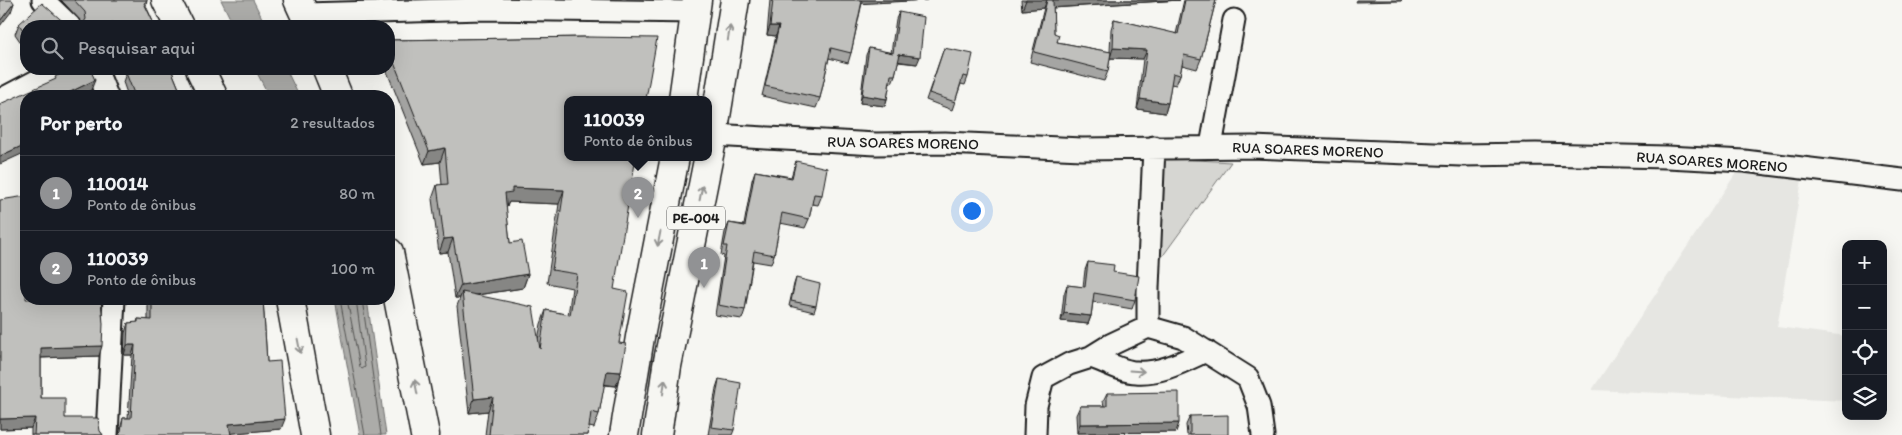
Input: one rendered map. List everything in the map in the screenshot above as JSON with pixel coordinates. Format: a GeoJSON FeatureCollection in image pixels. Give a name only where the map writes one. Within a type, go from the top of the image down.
{"type":"FeatureCollection","features":[{"type":"Feature","properties":{"kind":"main road"},"geometry":{"type":"LineString","coordinates":[[166,0],[176,20]]}},
{"type":"Feature","properties":{"kind":"main road","name":"PE-004"},"geometry":{"type":"LineString","coordinates":[[712,135],[735,0]]}},
{"type":"Feature","properties":{"kind":"main road"},"geometry":{"type":"LineString","coordinates":[[683,96],[696,6]]}},
{"type":"Feature","properties":{"kind":"main road"},"geometry":{"type":"LineString","coordinates":[[203,75],[210,90]]}},
{"type":"Feature","properties":{"kind":"main road"},"geometry":{"type":"LineString","coordinates":[[329,75],[336,90]]}},
{"type":"Feature","properties":{"kind":"main road","name":"PE-004"},"geometry":{"type":"LineString","coordinates":[[624,435],[640,337],[674,161]]}},
{"type":"Feature","properties":{"kind":"main road","name":"PE-004"},"geometry":{"type":"LineString","coordinates":[[658,435],[667,366],[707,161]]}},
{"type":"Feature","properties":{"kind":"main road"},"geometry":{"type":"LineString","coordinates":[[395,282],[425,435]]}},
{"type":"Feature","properties":{"kind":"main road"},"geometry":{"type":"LineString","coordinates":[[291,305],[315,435]]}},
{"type":"Feature","properties":{"kind":"street"},"geometry":{"type":"LineString","coordinates":[[43,0],[64,20]]}},
{"type":"Feature","properties":{"kind":"street"},"geometry":{"type":"LineString","coordinates":[[304,13],[483,4],[696,6]]}},
{"type":"Feature","properties":{"kind":"street"},"geometry":{"type":"LineString","coordinates":[[1212,146],[1234,20]]}},
{"type":"Feature","properties":{"kind":"street"},"geometry":{"type":"LineString","coordinates":[[0,100],[48,75]]}},
{"type":"Feature","properties":{"kind":"street"},"geometry":{"type":"LineString","coordinates":[[98,75],[105,90]]}},
{"type":"Feature","properties":{"kind":"street","name":"RUA SOARES MORENO"},"geometry":{"type":"LineString","coordinates":[[712,135],[876,144],[945,143],[1082,148],[1212,146],[1462,155],[1536,154],[1725,160],[1902,180]]}},
{"type":"Feature","properties":{"kind":"street"},"geometry":{"type":"LineString","coordinates":[[1148,327],[1154,147]]}},
{"type":"Feature","properties":{"kind":"street"},"geometry":{"type":"LineString","coordinates":[[107,435],[114,305]]}},
{"type":"Feature","properties":{"kind":"street"},"geometry":{"type":"LineString","coordinates":[[1035,435],[1036,406],[1043,378],[1069,364],[1091,357],[1112,344],[1148,327],[1184,337],[1248,378],[1259,406],[1263,435]]}},
{"type":"Feature","properties":{"kind":"street"},"geometry":{"type":"LineString","coordinates":[[1091,357],[1134,372],[1156,371],[1171,367],[1206,351]]}},
{"type":"Feature","properties":{"kind":"shaded area"},"geometry":{"type":"Polygon","coordinates":[[[1163,158],[1231,162],[1154,268],[1163,158]]]}},
{"type":"Feature","properties":{"kind":"shaded area"},"geometry":{"type":"Polygon","coordinates":[[[1744,161],[1804,168],[1777,327],[1842,335],[1842,401],[1592,390],[1744,161]]]}},
{"type":"Feature","properties":{"kind":"water"},"geometry":{"type":"Polygon","coordinates":[[[221,0],[253,0],[263,20],[231,20],[221,0]]]}},
{"type":"Feature","properties":{"kind":"water"},"geometry":{"type":"Polygon","coordinates":[[[258,75],[289,75],[296,90],[266,90],[258,75]]]}},
{"type":"Feature","properties":{"kind":"water"},"geometry":{"type":"Polygon","coordinates":[[[336,305],[368,305],[386,435],[360,435],[336,305]]]}},
{"type":"Feature","properties":{"kind":"building"},"geometry":{"type":"Polygon","coordinates":[[[0,0],[12,0],[14,3],[0,21],[0,0]]]}},
{"type":"Feature","properties":{"kind":"building"},"geometry":{"type":"Polygon","coordinates":[[[74,0],[147,0],[144,3],[152,20],[85,20],[85,12],[74,0]]]}},
{"type":"Feature","properties":{"kind":"building"},"geometry":{"type":"Polygon","coordinates":[[[773,0],[862,1],[851,53],[831,48],[820,98],[765,86],[779,26],[770,26],[773,0]]]}},
{"type":"Feature","properties":{"kind":"building"},"geometry":{"type":"Polygon","coordinates":[[[1047,0],[1053,0],[1054,33],[1059,35],[1057,42],[1111,52],[1108,71],[1034,52],[1047,0]]]}},
{"type":"Feature","properties":{"kind":"building"},"geometry":{"type":"Polygon","coordinates":[[[1185,0],[1216,0],[1201,59],[1184,55],[1180,75],[1173,73],[1168,103],[1140,99],[1147,50],[1113,48],[1114,19],[1178,34],[1185,0]]]}},
{"type":"Feature","properties":{"kind":"building"},"geometry":{"type":"Polygon","coordinates":[[[42,3],[61,20],[23,20],[42,3]]]}},
{"type":"Feature","properties":{"kind":"building"},"geometry":{"type":"Polygon","coordinates":[[[899,12],[924,17],[920,57],[900,54],[895,75],[891,75],[887,99],[862,95],[869,48],[893,53],[899,12]]]}},
{"type":"Feature","properties":{"kind":"building"},"geometry":{"type":"Polygon","coordinates":[[[588,37],[657,38],[647,96],[564,96],[564,161],[635,161],[614,289],[628,292],[619,343],[626,344],[621,372],[607,371],[599,414],[591,412],[588,435],[489,435],[493,397],[474,399],[462,292],[533,307],[540,349],[546,310],[570,315],[577,274],[552,270],[564,190],[512,188],[512,192],[505,193],[510,243],[522,241],[528,274],[461,285],[453,238],[444,239],[437,185],[448,184],[445,148],[429,151],[395,65],[395,40],[588,37]]]}},
{"type":"Feature","properties":{"kind":"building"},"geometry":{"type":"Polygon","coordinates":[[[944,48],[973,54],[968,77],[963,76],[955,102],[929,93],[944,48]]]}},
{"type":"Feature","properties":{"kind":"building"},"geometry":{"type":"Polygon","coordinates":[[[58,75],[93,75],[95,80],[74,90],[31,90],[56,79],[55,77],[58,75]]]}},
{"type":"Feature","properties":{"kind":"building"},"geometry":{"type":"Polygon","coordinates":[[[127,75],[173,75],[180,90],[133,90],[127,75]]]}},
{"type":"Feature","properties":{"kind":"building"},"geometry":{"type":"Polygon","coordinates":[[[20,95],[20,147],[0,156],[0,104],[20,95]]]}},
{"type":"Feature","properties":{"kind":"building"},"geometry":{"type":"Polygon","coordinates":[[[796,161],[827,168],[822,195],[814,194],[809,219],[782,213],[774,255],[754,251],[745,310],[718,305],[727,246],[724,246],[729,223],[745,226],[755,171],[792,178],[796,161]]]}},
{"type":"Feature","properties":{"kind":"building"},"geometry":{"type":"Polygon","coordinates":[[[20,197],[20,305],[101,305],[102,346],[41,348],[41,398],[65,398],[65,418],[98,418],[100,431],[103,435],[34,435],[35,418],[0,419],[0,200],[20,197]]]}},
{"type":"Feature","properties":{"kind":"building"},"geometry":{"type":"Polygon","coordinates":[[[1088,262],[1114,265],[1113,272],[1139,276],[1135,300],[1094,293],[1091,316],[1064,313],[1067,285],[1085,287],[1088,262]]]}},
{"type":"Feature","properties":{"kind":"building"},"geometry":{"type":"Polygon","coordinates":[[[796,278],[820,284],[816,306],[791,301],[796,278]]]}},
{"type":"Feature","properties":{"kind":"building"},"geometry":{"type":"Polygon","coordinates":[[[152,305],[263,305],[267,362],[280,361],[285,419],[229,424],[231,435],[118,435],[121,432],[123,418],[131,418],[135,345],[127,345],[128,323],[138,322],[138,319],[152,320],[152,305]]]}},
{"type":"Feature","properties":{"kind":"building"},"geometry":{"type":"Polygon","coordinates":[[[719,379],[741,383],[734,430],[711,427],[719,379]]]}},
{"type":"Feature","properties":{"kind":"building"},"geometry":{"type":"Polygon","coordinates":[[[1179,392],[1179,423],[1080,424],[1080,406],[1107,406],[1107,393],[1179,392]]]}},
{"type":"Feature","properties":{"kind":"building"},"geometry":{"type":"Polygon","coordinates":[[[1228,415],[1228,435],[1190,435],[1190,416],[1228,415]]]}},
{"type":"Feature","properties":{"kind":"place","name":"110039"},"geometry":{"type":"Point","coordinates":[638,218]}},
{"type":"Feature","properties":{"kind":"place","name":"110014"},"geometry":{"type":"Point","coordinates":[704,288]}}]}
